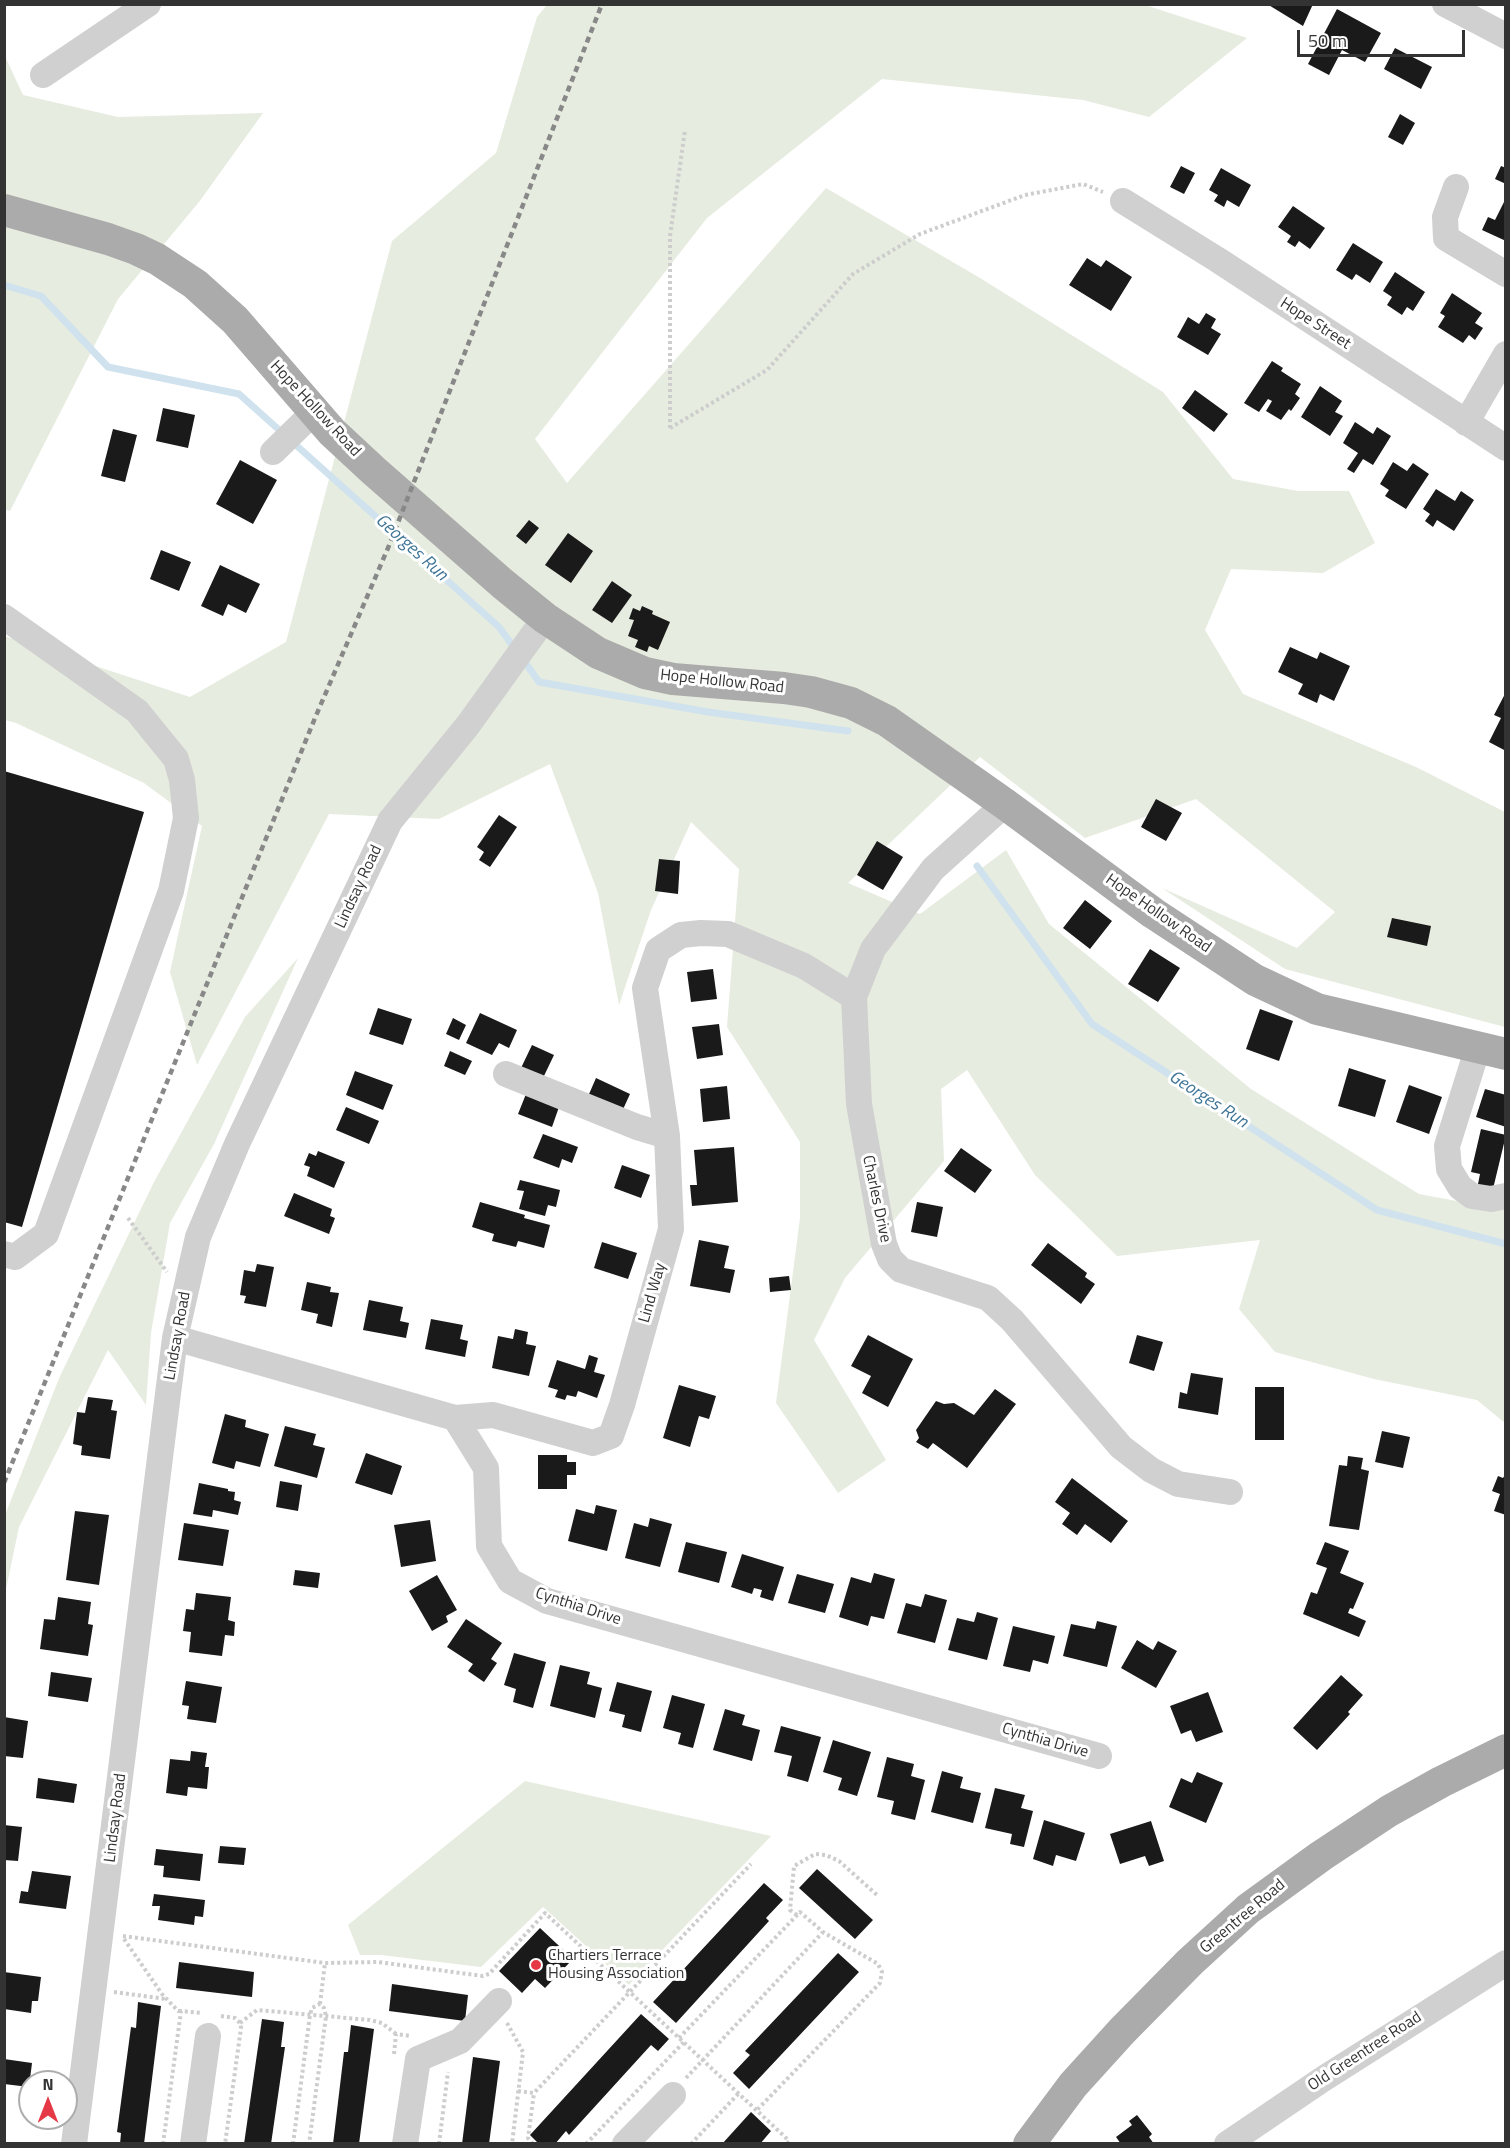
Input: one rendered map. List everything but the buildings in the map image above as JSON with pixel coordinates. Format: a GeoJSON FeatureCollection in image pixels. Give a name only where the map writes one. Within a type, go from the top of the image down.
{"type":"FeatureCollection","features":[{"type":"Feature","properties":{"kind":"main road","name":"Hope Hollow Road"},"geometry":{"type":"LineString","coordinates":[[4,210],[108,239],[157,259],[177,271],[216,301],[340,440],[538,628],[645,673],[673,679],[810,692],[850,703],[887,721],[1153,913],[1255,980],[1317,1010],[1492,1050]]}},
{"type":"Feature","properties":{"kind":"main road","name":"Greentree Road"},"geometry":{"type":"LineString","coordinates":[[1029,2144],[1073,2085],[1122,2031],[1190,1962],[1248,1909],[1321,1856],[1389,1811],[1506,1750]]}},
{"type":"Feature","properties":{"kind":"street"},"geometry":{"type":"LineString","coordinates":[[43,75],[148,4]]}},
{"type":"Feature","properties":{"kind":"street"},"geometry":{"type":"LineString","coordinates":[[1445,4],[1506,36]]}},
{"type":"Feature","properties":{"kind":"street"},"geometry":{"type":"LineString","coordinates":[[1456,187],[1445,217],[1446,238],[1506,274]]}},
{"type":"Feature","properties":{"kind":"street","name":"Hope Street"},"geometry":{"type":"LineString","coordinates":[[1123,201],[1218,260],[1506,448]]}},
{"type":"Feature","properties":{"kind":"street"},"geometry":{"type":"LineString","coordinates":[[1466,423],[1506,354]]}},
{"type":"Feature","properties":{"kind":"street"},"geometry":{"type":"LineString","coordinates":[[273,452],[314,411]]}},
{"type":"Feature","properties":{"kind":"street"},"geometry":{"type":"LineString","coordinates":[[4,617],[137,711],[176,759],[182,780],[186,819],[171,891],[46,1234],[15,1257],[4,1254]]}},
{"type":"Feature","properties":{"kind":"street","name":"Lindsay Road"},"geometry":{"type":"LineString","coordinates":[[75,2144],[94,1989],[112,1935],[175,1338],[198,1237],[237,1144],[390,821],[468,725],[538,628]]}},
{"type":"Feature","properties":{"kind":"street","name":"Charles Drive"},"geometry":{"type":"LineString","coordinates":[[1005,804],[933,869],[873,949],[854,997],[858,1104],[884,1244],[890,1259],[901,1270],[988,1298],[1012,1320],[1121,1447],[1150,1470],[1178,1484],[1230,1492]]}},
{"type":"Feature","properties":{"kind":"street","name":"Lind Way"},"geometry":{"type":"LineString","coordinates":[[455,1418],[493,1414],[593,1443],[611,1436],[622,1405],[671,1229],[666,1136],[645,988],[658,950],[681,935],[728,934],[804,966],[854,997]]}},
{"type":"Feature","properties":{"kind":"street"},"geometry":{"type":"LineString","coordinates":[[1492,1050],[1447,1146],[1449,1169],[1460,1187],[1472,1196],[1491,1199],[1506,1196]]}},
{"type":"Feature","properties":{"kind":"street"},"geometry":{"type":"LineString","coordinates":[[506,1074],[636,1127],[666,1136]]}},
{"type":"Feature","properties":{"kind":"street"},"geometry":{"type":"LineString","coordinates":[[175,1338],[455,1418]]}},
{"type":"Feature","properties":{"kind":"street","name":"Cynthia Drive"},"geometry":{"type":"LineString","coordinates":[[455,1418],[486,1468],[489,1546],[510,1581],[547,1601],[1099,1756]]}},
{"type":"Feature","properties":{"kind":"street","name":"Old Greentree Road"},"geometry":{"type":"LineString","coordinates":[[1227,2144],[1323,2079],[1506,1963]]}},
{"type":"Feature","properties":{"kind":"street"},"geometry":{"type":"LineString","coordinates":[[405,2144],[418,2059],[460,2040],[494,2006]]}},
{"type":"Feature","properties":{"kind":"street"},"geometry":{"type":"LineString","coordinates":[[193,2144],[208,2036]]}},
{"type":"Feature","properties":{"kind":"street"},"geometry":{"type":"LineString","coordinates":[[626,2144],[672,2095]]}},
{"type":"Feature","properties":{"kind":"path"},"geometry":{"type":"LineString","coordinates":[[685,130],[670,236],[670,428],[766,370],[852,274],[920,234],[1025,195],[1083,184],[1123,201]]}},
{"type":"Feature","properties":{"kind":"path"},"geometry":{"type":"LineString","coordinates":[[128,1218],[169,1275]]}},
{"type":"Feature","properties":{"kind":"path"},"geometry":{"type":"LineString","coordinates":[[796,1915],[790,1910],[794,1866],[815,1854],[826,1855],[839,1861],[876,1895]]}},
{"type":"Feature","properties":{"kind":"path"},"geometry":{"type":"LineString","coordinates":[[533,2144],[528,2138],[534,2093],[751,1864]]}},
{"type":"Feature","properties":{"kind":"path"},"geometry":{"type":"LineString","coordinates":[[679,2038],[800,1912],[823,1932],[878,1964],[882,1972],[880,1983],[757,2110]]}},
{"type":"Feature","properties":{"kind":"path"},"geometry":{"type":"LineString","coordinates":[[112,1935],[325,1963],[378,1962],[483,1976],[489,1974],[545,1913],[757,2110],[789,2141],[787,2144]]}},
{"type":"Feature","properties":{"kind":"path"},"geometry":{"type":"LineString","coordinates":[[672,2095],[823,1932]]}},
{"type":"Feature","properties":{"kind":"path"},"geometry":{"type":"LineString","coordinates":[[112,1935],[167,1999],[178,2011],[181,2011]]}},
{"type":"Feature","properties":{"kind":"path"},"geometry":{"type":"LineString","coordinates":[[320,2004],[325,1963]]}},
{"type":"Feature","properties":{"kind":"path"},"geometry":{"type":"LineString","coordinates":[[94,1989],[167,1999]]}},
{"type":"Feature","properties":{"kind":"path"},"geometry":{"type":"LineString","coordinates":[[293,2144],[310,2015],[312,2008],[320,2004]]}},
{"type":"Feature","properties":{"kind":"path"},"geometry":{"type":"LineString","coordinates":[[309,2144],[326,2016],[320,2004]]}},
{"type":"Feature","properties":{"kind":"path"},"geometry":{"type":"LineString","coordinates":[[494,2006],[510,2025],[523,2052],[512,2144]]}},
{"type":"Feature","properties":{"kind":"path"},"geometry":{"type":"LineString","coordinates":[[240,2023],[257,2010],[370,2020],[382,2023],[396,2034]]}},
{"type":"Feature","properties":{"kind":"path"},"geometry":{"type":"LineString","coordinates":[[586,2144],[684,2042]]}},
{"type":"Feature","properties":{"kind":"path"},"geometry":{"type":"LineString","coordinates":[[439,2144],[452,2045]]}},
{"type":"Feature","properties":{"kind":"path"},"geometry":{"type":"LineString","coordinates":[[519,2091],[534,2093]]}},
{"type":"Feature","properties":{"kind":"path"},"geometry":{"type":"LineString","coordinates":[[692,2144],[738,2093]]}},
{"type":"Feature","properties":{"kind":"shaded area"},"geometry":{"type":"Polygon","coordinates":[[[1142,4],[1247,38],[1149,117],[1083,100],[882,79],[707,218],[535,439],[567,483],[826,188],[980,278],[1163,392],[1233,479],[1298,491],[1349,491],[1375,543],[1323,573],[1231,569],[1205,630],[1243,694],[1416,767],[1505,812],[1505,1027],[1285,969],[1162,888],[1297,948],[1335,912],[1196,799],[1085,838],[980,757],[848,883],[920,914],[1006,850],[1049,924],[1251,1089],[1419,1194],[1505,1210],[1505,1423],[1477,1400],[1374,1379],[1275,1352],[1239,1309],[1260,1240],[1117,1256],[1035,1175],[967,1070],[941,1089],[944,1161],[845,1278],[814,1340],[886,1460],[838,1493],[776,1403],[800,1218],[800,1142],[727,1027],[739,869],[691,822],[651,910],[619,1005],[598,893],[550,764],[439,819],[329,814],[197,1065],[170,972],[202,826],[144,783],[16,723],[5,720],[4,636],[190,697],[286,642],[392,241],[496,153],[537,17],[547,5],[1142,4]]]}},
{"type":"Feature","properties":{"kind":"shaded area"},"geometry":{"type":"Polygon","coordinates":[[[4,54],[23,95],[118,117],[263,113],[199,202],[118,299],[10,511],[4,509],[4,54]]]}},
{"type":"Feature","properties":{"kind":"shaded area"},"geometry":{"type":"Polygon","coordinates":[[[298,958],[214,1144],[170,1223],[151,1333],[146,1405],[108,1350],[19,1527],[5,1594],[5,1515],[60,1376],[154,1182],[245,1017],[298,958]]]}},
{"type":"Feature","properties":{"kind":"shaded area"},"geometry":{"type":"Polygon","coordinates":[[[525,1781],[771,1836],[629,1985],[543,1907],[481,1967],[381,1955],[360,1955],[348,1925],[525,1781]]]}},
{"type":"Feature","properties":{"kind":"waterway","name":"Georges Run"},"geometry":{"type":"LineString","coordinates":[[4,285],[41,296],[108,367],[239,394],[499,627],[515,649]]}},
{"type":"Feature","properties":{"kind":"waterway","name":"Georges Run"},"geometry":{"type":"LineString","coordinates":[[522,658],[539,682],[708,712],[848,731]]}},
{"type":"Feature","properties":{"kind":"waterway","name":"Georges Run"},"geometry":{"type":"LineString","coordinates":[[977,866],[1092,1024],[1377,1210],[1506,1244]]}},
{"type":"Feature","properties":{"kind":"railway"},"geometry":{"type":"LineString","coordinates":[[4,1483],[315,718],[388,548],[602,4]]}},
{"type":"Feature","properties":{"kind":"place","name":"Chartiers Terrace Housing Association"},"geometry":{"type":"Point","coordinates":[536,1965]}}]}
